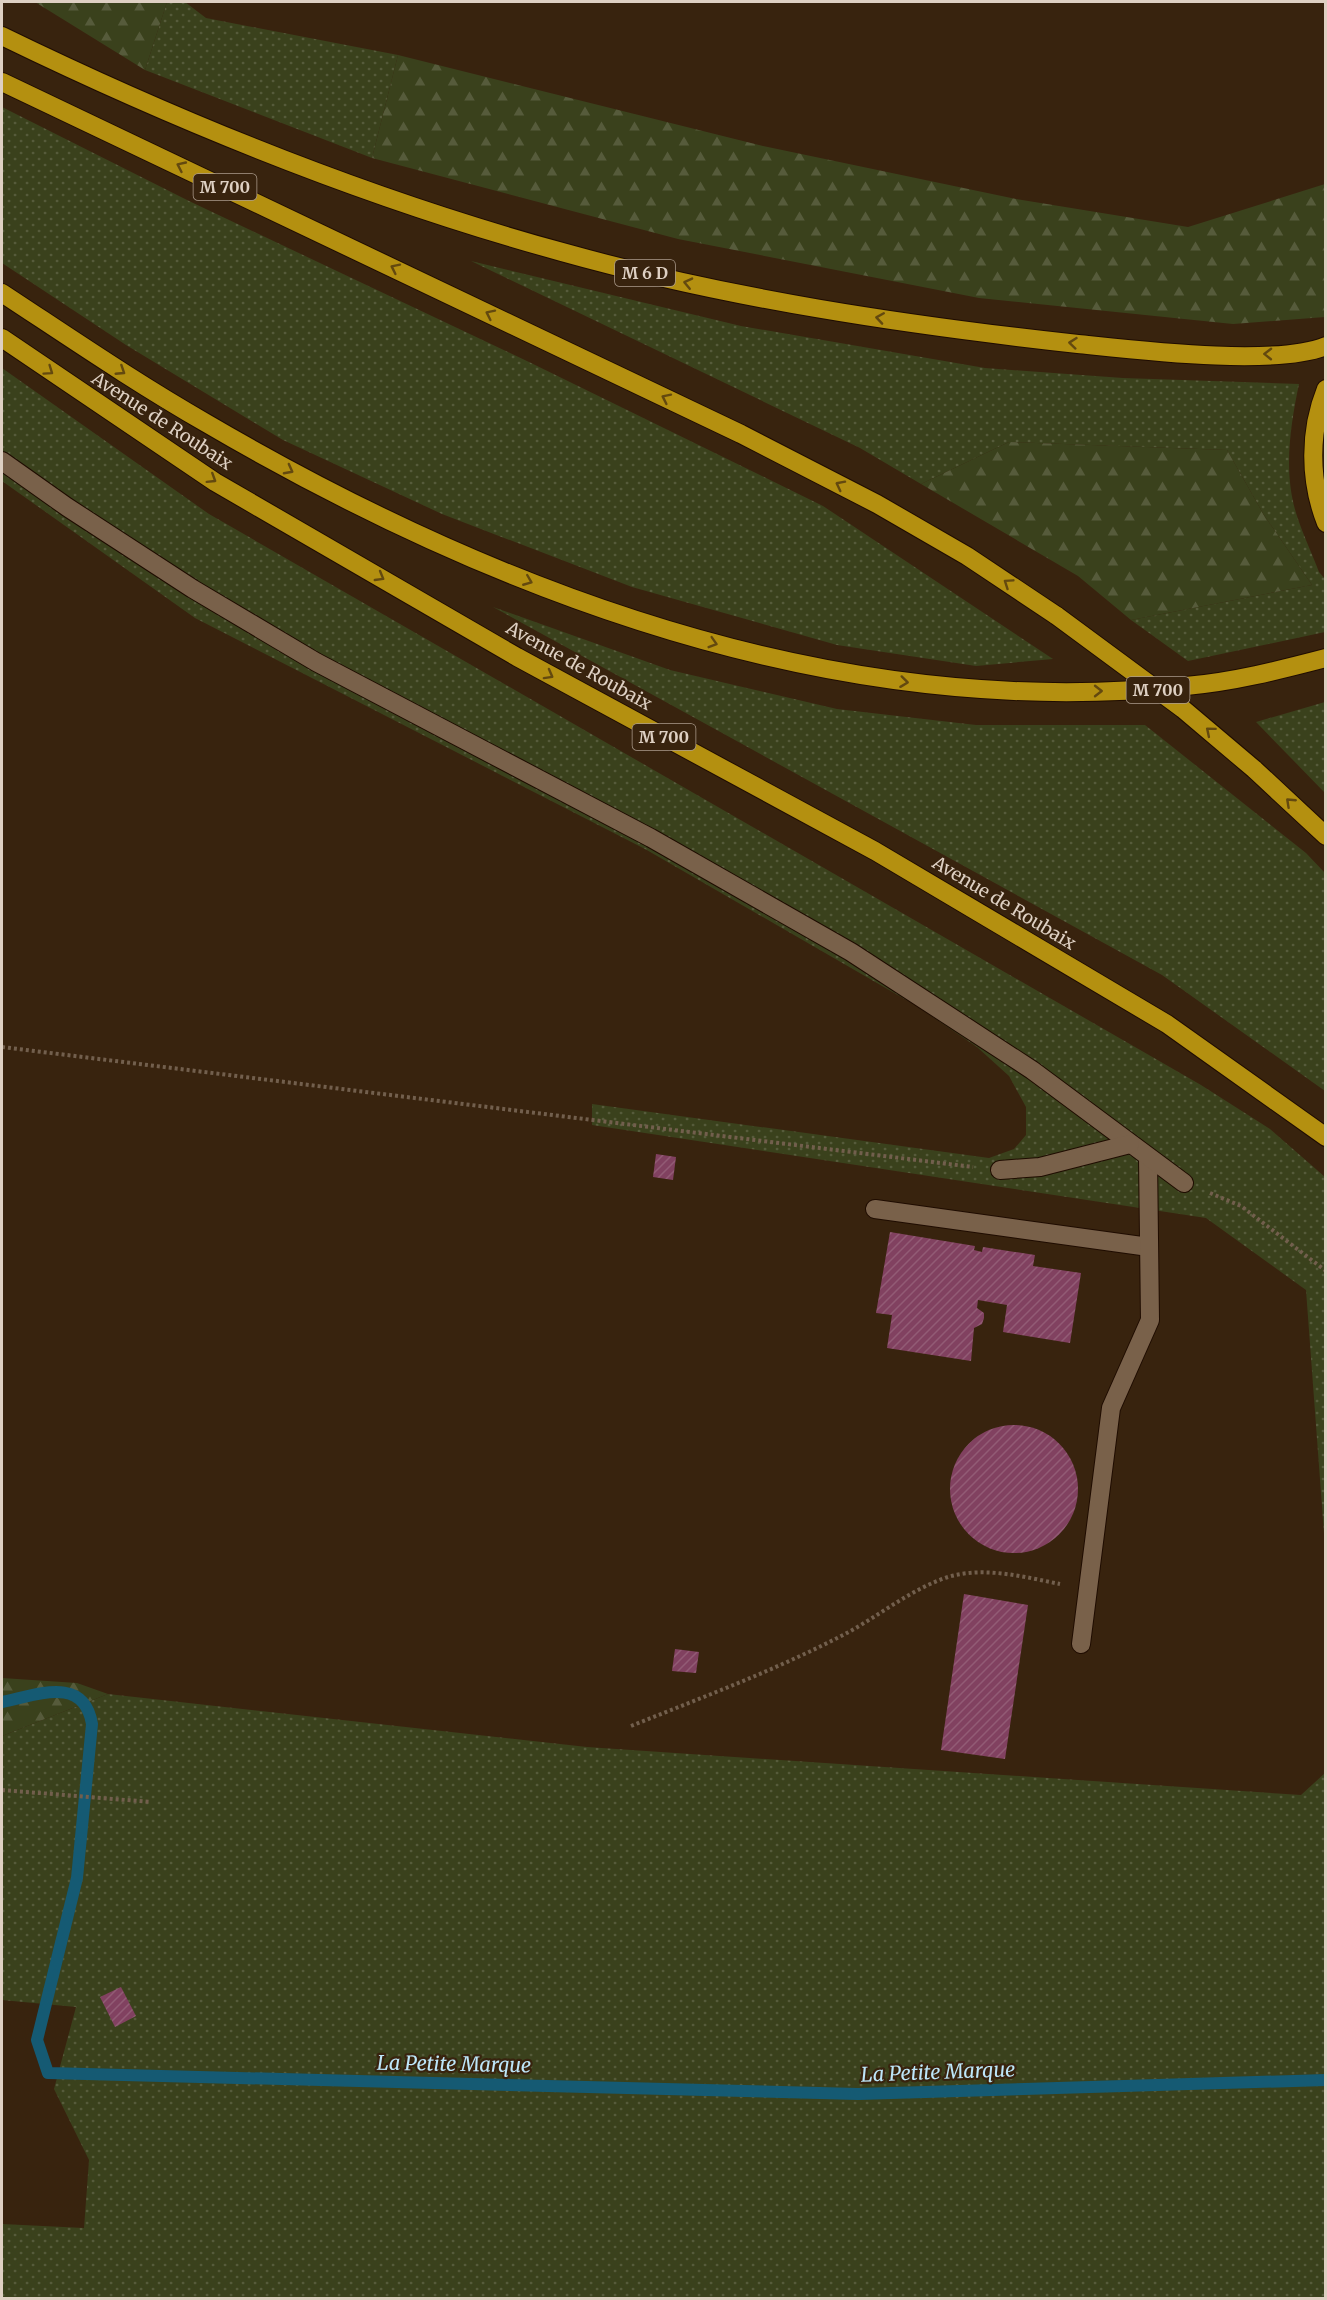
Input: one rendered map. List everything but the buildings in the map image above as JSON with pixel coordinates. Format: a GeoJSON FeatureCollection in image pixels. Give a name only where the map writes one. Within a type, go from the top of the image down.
{"type":"FeatureCollection","features":[{"type":"Feature","properties":{"kind":"highway","name":"M 6 D"},"geometry":{"type":"LineString","coordinates":[[2,36],[83,75],[345,182],[471,224],[625,268],[795,303],[915,323],[1049,341],[1222,354],[1278,355],[1326,346]]}},
{"type":"Feature","properties":{"kind":"highway","name":"M 700"},"geometry":{"type":"LineString","coordinates":[[2,82],[741,434],[877,504],[957,550],[1057,616],[1183,709],[1254,769],[1326,836]]}},
{"type":"Feature","properties":{"kind":"highway"},"geometry":{"type":"LineString","coordinates":[[2,293],[206,424],[347,501],[474,559],[564,596],[741,651],[907,682],[993,689],[1070,691],[1189,686],[1326,658]]}},
{"type":"Feature","properties":{"kind":"highway","name":"Avenue de Roubaix"},"geometry":{"type":"LineString","coordinates":[[2,338],[102,408],[225,488],[517,657],[875,851],[1167,1024],[1326,1137]]}},
{"type":"Feature","properties":{"kind":"highway"},"geometry":{"type":"LineString","coordinates":[[1326,388],[1315,426],[1313,455],[1315,483],[1326,523]]}},
{"type":"Feature","properties":{"kind":"street"},"geometry":{"type":"LineString","coordinates":[[2,461],[139,554],[279,640],[642,834],[851,952],[1032,1070],[1184,1183]]}},
{"type":"Feature","properties":{"kind":"street"},"geometry":{"type":"LineString","coordinates":[[1000,1170],[1040,1167],[1130,1144]]}},
{"type":"Feature","properties":{"kind":"street"},"geometry":{"type":"LineString","coordinates":[[1081,1644],[1111,1408],[1150,1320],[1148,1157]]}},
{"type":"Feature","properties":{"kind":"street"},"geometry":{"type":"LineString","coordinates":[[874,1209],[1149,1247]]}},
{"type":"Feature","properties":{"kind":"path"},"geometry":{"type":"LineString","coordinates":[[2,1047],[1000,1170]]}},
{"type":"Feature","properties":{"kind":"path"},"geometry":{"type":"LineString","coordinates":[[1184,1183],[1241,1206],[1326,1271]]}},
{"type":"Feature","properties":{"kind":"path"},"geometry":{"type":"LineString","coordinates":[[631,1726],[750,1679],[846,1634],[916,1592],[949,1577],[990,1571],[1088,1588]]}},
{"type":"Feature","properties":{"kind":"path"},"geometry":{"type":"LineString","coordinates":[[2,1790],[151,1802]]}},
{"type":"Feature","properties":{"kind":"green space"},"geometry":{"type":"Polygon","coordinates":[[[35,2],[167,2],[145,70],[35,2]]]}},
{"type":"Feature","properties":{"kind":"green space"},"geometry":{"type":"Polygon","coordinates":[[[167,2],[185,2],[206,18],[398,55],[372,158],[145,70],[167,2]]]}},
{"type":"Feature","properties":{"kind":"green space"},"geometry":{"type":"Polygon","coordinates":[[[398,55],[763,146],[1016,199],[1188,227],[1325,184],[1325,317],[1233,324],[979,298],[678,239],[372,158],[398,55]]]}},
{"type":"Feature","properties":{"kind":"green space"},"geometry":{"type":"Polygon","coordinates":[[[2,107],[189,201],[529,362],[823,506],[1053,659],[976,666],[837,645],[632,587],[442,514],[283,440],[126,345],[2,263],[2,107]]]}},
{"type":"Feature","properties":{"kind":"green space"},"geometry":{"type":"Polygon","coordinates":[[[471,261],[741,326],[985,368],[1123,378],[1299,384],[1289,450],[1290,484],[1299,523],[1319,572],[1325,579],[1325,632],[1188,661],[1131,620],[1312,585],[1264,515],[1227,450],[1009,442],[921,484],[860,448],[471,261]]]}},
{"type":"Feature","properties":{"kind":"green space"},"geometry":{"type":"Polygon","coordinates":[[[2,368],[209,514],[1201,1085],[1270,1129],[1325,1177],[1325,1547],[1306,1290],[1206,1218],[592,1125],[592,1104],[989,1158],[1014,1149],[1026,1135],[1026,1107],[1009,1076],[977,1047],[915,1005],[645,849],[195,618],[2,481],[2,368]]]}},
{"type":"Feature","properties":{"kind":"green space"},"geometry":{"type":"Polygon","coordinates":[[[1009,442],[1227,450],[1264,515],[1312,585],[1131,620],[1078,576],[921,484],[1009,442]]]}},
{"type":"Feature","properties":{"kind":"green space"},"geometry":{"type":"Polygon","coordinates":[[[493,607],[670,670],[837,709],[976,725],[1145,725],[1306,853],[1325,873],[1325,1091],[1162,975],[493,607]]]}},
{"type":"Feature","properties":{"kind":"green space"},"geometry":{"type":"Polygon","coordinates":[[[1326,702],[1325,793],[1256,722],[1326,702]]]}},
{"type":"Feature","properties":{"kind":"green space"},"geometry":{"type":"Polygon","coordinates":[[[2,1678],[77,1683],[108,1694],[2,1736],[2,1678]]]}},
{"type":"Feature","properties":{"kind":"green space"},"geometry":{"type":"Polygon","coordinates":[[[108,1694],[587,1747],[1301,1795],[1325,1773],[1325,2298],[2,2298],[2,2224],[84,2228],[89,2160],[54,2089],[76,2007],[2,2000],[2,1736],[108,1694]]]}},
{"type":"Feature","properties":{"kind":"waterway","name":"La Petite Marque"},"geometry":{"type":"LineString","coordinates":[[2,1702],[44,1693],[69,1694],[79,1699],[87,1709],[92,1724],[77,1878],[37,2040],[48,2073],[858,2094],[1326,2080]]}}]}
